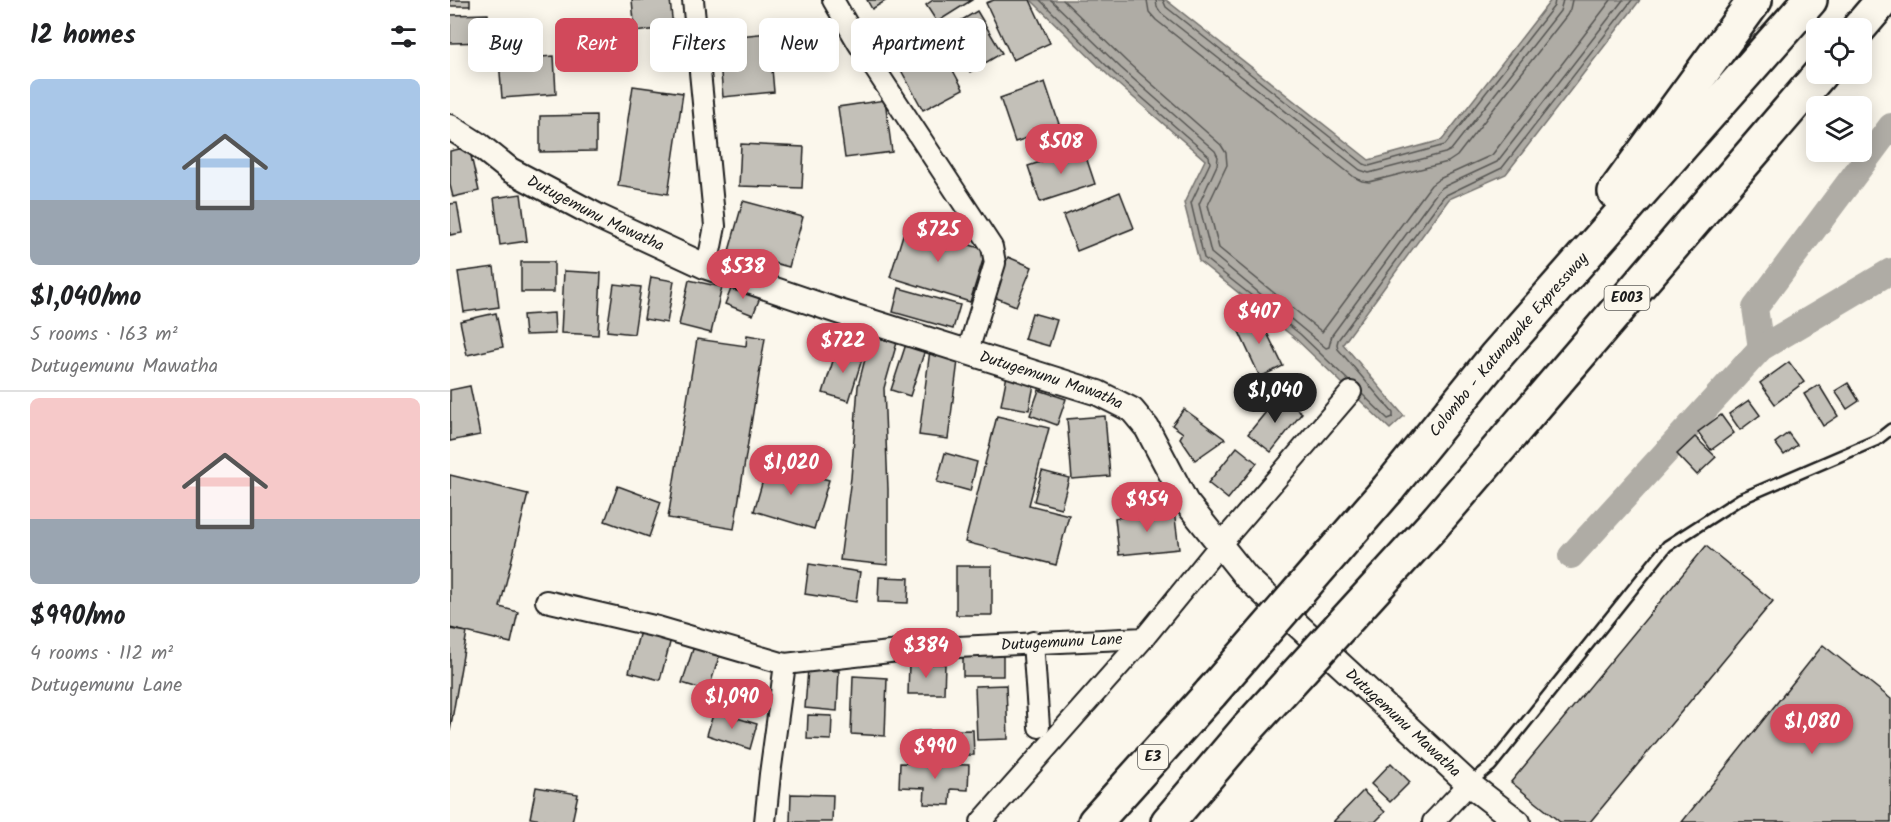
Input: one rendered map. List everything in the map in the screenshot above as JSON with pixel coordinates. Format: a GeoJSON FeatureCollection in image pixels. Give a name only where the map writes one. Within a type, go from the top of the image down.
{"type":"FeatureCollection","features":[{"type":"Feature","properties":{"kind":"highway"},"geometry":{"type":"LineString","coordinates":[[1496,356],[1755,0]]}},
{"type":"Feature","properties":{"kind":"highway","name":"Colombo - Katunayake Expressway"},"geometry":{"type":"LineString","coordinates":[[1095,822],[1211,693],[1388,489],[1496,356],[1810,0]]}},
{"type":"Feature","properties":{"kind":"highway"},"geometry":{"type":"LineString","coordinates":[[1868,18],[1883,0]]}},
{"type":"Feature","properties":{"kind":"highway","name":"E003"},"geometry":{"type":"LineString","coordinates":[[1168,822],[1247,729],[1434,524],[1811,84]]}},
{"type":"Feature","properties":{"kind":"street"},"geometry":{"type":"LineString","coordinates":[[693,0],[715,226],[707,267]]}},
{"type":"Feature","properties":{"kind":"street"},"geometry":{"type":"LineString","coordinates":[[833,0],[858,43],[992,247],[995,262],[968,351]]}},
{"type":"Feature","properties":{"kind":"street","name":"Dutugemunu Mawatha"},"geometry":{"type":"LineString","coordinates":[[450,127],[480,146],[510,170],[599,217],[707,267],[840,312],[1098,393],[1132,410],[1147,428],[1186,502],[1246,577],[1469,784],[1518,822]]}},
{"type":"Feature","properties":{"kind":"street","name":"Dutugemunu Lane"},"geometry":{"type":"LineString","coordinates":[[546,601],[658,627],[785,664],[915,649],[1144,638],[1219,546],[1351,392]]}},
{"type":"Feature","properties":{"kind":"street"},"geometry":{"type":"LineString","coordinates":[[981,822],[1144,638]]}},
{"type":"Feature","properties":{"kind":"street"},"geometry":{"type":"LineString","coordinates":[[1033,642],[1039,727]]}},
{"type":"Feature","properties":{"kind":"street"},"geometry":{"type":"LineString","coordinates":[[765,822],[785,664]]}},
{"type":"Feature","properties":{"kind":"street"},"geometry":{"type":"LineString","coordinates":[[1433,822],[1469,784]]}},
{"type":"Feature","properties":{"kind":"lane"},"geometry":{"type":"LineString","coordinates":[[1469,784],[1491,766],[1667,546],[1740,498],[1877,440],[1891,429]]}},
{"type":"Feature","properties":{"kind":"water"},"geometry":{"type":"Polygon","coordinates":[[[1031,0],[1166,0],[1369,160],[1442,140],[1551,0],[1640,0],[1506,174],[1449,199],[1343,344],[1404,416],[1390,429],[1296,339],[1199,261],[1184,203],[1205,160],[1111,78],[1031,0]]]}},
{"type":"Feature","properties":{"kind":"building"},"geometry":{"type":"Polygon","coordinates":[[[450,0],[470,0],[470,6],[450,6],[450,0]]]}},
{"type":"Feature","properties":{"kind":"building"},"geometry":{"type":"Polygon","coordinates":[[[632,0],[670,0],[672,18],[650,18],[650,30],[638,32],[638,18],[634,18],[632,0]]]}},
{"type":"Feature","properties":{"kind":"building"},"geometry":{"type":"Polygon","coordinates":[[[867,0],[887,0],[872,9],[867,0]]]}},
{"type":"Feature","properties":{"kind":"building"},"geometry":{"type":"Polygon","coordinates":[[[933,0],[972,0],[943,18],[934,18],[926,5],[933,0]]]}},
{"type":"Feature","properties":{"kind":"building"},"geometry":{"type":"Polygon","coordinates":[[[994,0],[1030,0],[1050,43],[1013,60],[986,3],[994,0]]]}},
{"type":"Feature","properties":{"kind":"building"},"geometry":{"type":"Polygon","coordinates":[[[977,11],[981,18],[965,18],[977,11]]]}},
{"type":"Feature","properties":{"kind":"building"},"geometry":{"type":"Polygon","coordinates":[[[488,14],[488,18],[468,18],[468,43],[450,43],[450,15],[488,14]]]}},
{"type":"Feature","properties":{"kind":"building"},"geometry":{"type":"Polygon","coordinates":[[[986,26],[1002,53],[986,62],[986,26]]]}},
{"type":"Feature","properties":{"kind":"building"},"geometry":{"type":"Polygon","coordinates":[[[759,34],[759,72],[772,72],[774,92],[723,97],[721,72],[747,72],[747,35],[759,34]]]}},
{"type":"Feature","properties":{"kind":"building"},"geometry":{"type":"Polygon","coordinates":[[[554,56],[556,94],[502,98],[500,72],[543,72],[543,57],[554,56]]]}},
{"type":"Feature","properties":{"kind":"building"},"geometry":{"type":"Polygon","coordinates":[[[902,72],[954,72],[963,89],[923,110],[902,72]]]}},
{"type":"Feature","properties":{"kind":"building"},"geometry":{"type":"Polygon","coordinates":[[[1045,82],[1060,127],[1015,142],[1000,98],[1045,82]]]}},
{"type":"Feature","properties":{"kind":"building"},"geometry":{"type":"Polygon","coordinates":[[[633,86],[683,93],[668,194],[618,186],[633,86]]]}},
{"type":"Feature","properties":{"kind":"building"},"geometry":{"type":"Polygon","coordinates":[[[885,100],[892,152],[845,158],[838,107],[885,100]]]}},
{"type":"Feature","properties":{"kind":"building"},"geometry":{"type":"Polygon","coordinates":[[[596,115],[596,151],[540,152],[540,116],[596,115]]]}},
{"type":"Feature","properties":{"kind":"building"},"geometry":{"type":"Polygon","coordinates":[[[741,144],[804,147],[802,188],[739,186],[741,144]]]}},
{"type":"Feature","properties":{"kind":"building"},"geometry":{"type":"Polygon","coordinates":[[[469,147],[479,191],[453,197],[450,185],[450,151],[469,147]]]}},
{"type":"Feature","properties":{"kind":"building"},"geometry":{"type":"Polygon","coordinates":[[[1083,148],[1095,184],[1040,202],[1028,166],[1083,148]]]}},
{"type":"Feature","properties":{"kind":"building"},"geometry":{"type":"Polygon","coordinates":[[[1120,192],[1134,228],[1077,251],[1063,216],[1120,192]]]}},
{"type":"Feature","properties":{"kind":"building"},"geometry":{"type":"Polygon","coordinates":[[[521,194],[527,241],[500,245],[494,198],[521,194]]]}},
{"type":"Feature","properties":{"kind":"building"},"geometry":{"type":"Polygon","coordinates":[[[743,201],[803,217],[789,267],[729,251],[743,201]]]}},
{"type":"Feature","properties":{"kind":"building"},"geometry":{"type":"Polygon","coordinates":[[[457,203],[462,233],[450,235],[450,204],[457,203]]]}},
{"type":"Feature","properties":{"kind":"building"},"geometry":{"type":"Polygon","coordinates":[[[906,225],[986,250],[970,302],[890,277],[906,225]]]}},
{"type":"Feature","properties":{"kind":"building"},"geometry":{"type":"Polygon","coordinates":[[[1008,257],[1032,267],[1016,306],[992,296],[1008,257]]]}},
{"type":"Feature","properties":{"kind":"building"},"geometry":{"type":"Polygon","coordinates":[[[521,262],[554,262],[554,292],[521,292],[521,262]]]}},
{"type":"Feature","properties":{"kind":"building"},"geometry":{"type":"Polygon","coordinates":[[[494,267],[499,307],[464,312],[458,272],[494,267]]]}},
{"type":"Feature","properties":{"kind":"building"},"geometry":{"type":"Polygon","coordinates":[[[564,271],[601,273],[598,335],[561,333],[564,271]]]}},
{"type":"Feature","properties":{"kind":"building"},"geometry":{"type":"Polygon","coordinates":[[[651,277],[674,281],[667,323],[644,319],[651,277]]]}},
{"type":"Feature","properties":{"kind":"building"},"geometry":{"type":"Polygon","coordinates":[[[689,280],[722,287],[711,333],[679,325],[689,280]]]}},
{"type":"Feature","properties":{"kind":"building"},"geometry":{"type":"Polygon","coordinates":[[[614,284],[641,287],[634,334],[607,331],[614,284]]]}},
{"type":"Feature","properties":{"kind":"building"},"geometry":{"type":"Polygon","coordinates":[[[733,284],[761,295],[753,315],[725,304],[733,284]]]}},
{"type":"Feature","properties":{"kind":"building"},"geometry":{"type":"Polygon","coordinates":[[[899,288],[960,305],[953,329],[893,312],[899,288]]]}},
{"type":"Feature","properties":{"kind":"building"},"geometry":{"type":"Polygon","coordinates":[[[1257,312],[1283,366],[1260,377],[1235,323],[1257,312]]]}},
{"type":"Feature","properties":{"kind":"building"},"geometry":{"type":"Polygon","coordinates":[[[496,313],[503,347],[467,355],[460,321],[496,313]]]}},
{"type":"Feature","properties":{"kind":"building"},"geometry":{"type":"Polygon","coordinates":[[[554,313],[555,334],[525,335],[523,315],[554,313]]]}},
{"type":"Feature","properties":{"kind":"building"},"geometry":{"type":"Polygon","coordinates":[[[1032,313],[1057,320],[1049,346],[1024,339],[1032,313]]]}},
{"type":"Feature","properties":{"kind":"building"},"geometry":{"type":"Polygon","coordinates":[[[872,332],[898,339],[884,388],[888,565],[840,560],[851,478],[858,386],[872,332]]]}},
{"type":"Feature","properties":{"kind":"building"},"geometry":{"type":"Polygon","coordinates":[[[747,335],[765,338],[734,529],[668,518],[697,339],[746,346],[747,335]]]}},
{"type":"Feature","properties":{"kind":"building"},"geometry":{"type":"Polygon","coordinates":[[[906,344],[925,350],[910,396],[891,390],[906,344]]]}},
{"type":"Feature","properties":{"kind":"building"},"geometry":{"type":"Polygon","coordinates":[[[837,348],[863,356],[849,401],[823,393],[837,348]]]}},
{"type":"Feature","properties":{"kind":"building"},"geometry":{"type":"Polygon","coordinates":[[[930,350],[959,353],[948,439],[919,435],[930,350]]]}},
{"type":"Feature","properties":{"kind":"building"},"geometry":{"type":"Polygon","coordinates":[[[1789,362],[1804,382],[1775,404],[1760,383],[1789,362]]]}},
{"type":"Feature","properties":{"kind":"building"},"geometry":{"type":"Polygon","coordinates":[[[1007,375],[1035,380],[1029,410],[1001,405],[1007,375]]]}},
{"type":"Feature","properties":{"kind":"building"},"geometry":{"type":"Polygon","coordinates":[[[1848,383],[1859,401],[1847,409],[1835,391],[1848,383]]]}},
{"type":"Feature","properties":{"kind":"building"},"geometry":{"type":"Polygon","coordinates":[[[1819,385],[1838,416],[1823,426],[1804,394],[1819,385]]]}},
{"type":"Feature","properties":{"kind":"building"},"geometry":{"type":"Polygon","coordinates":[[[470,386],[480,435],[450,441],[450,390],[470,386]]]}},
{"type":"Feature","properties":{"kind":"building"},"geometry":{"type":"Polygon","coordinates":[[[1039,390],[1066,399],[1057,425],[1030,415],[1039,390]]]}},
{"type":"Feature","properties":{"kind":"building"},"geometry":{"type":"Polygon","coordinates":[[[1279,396],[1302,413],[1271,452],[1248,434],[1279,396]]]}},
{"type":"Feature","properties":{"kind":"building"},"geometry":{"type":"Polygon","coordinates":[[[1749,400],[1760,415],[1740,430],[1729,414],[1749,400]]]}},
{"type":"Feature","properties":{"kind":"building"},"geometry":{"type":"Polygon","coordinates":[[[1184,409],[1225,439],[1195,460],[1180,438],[1183,433],[1172,425],[1184,409]]]}},
{"type":"Feature","properties":{"kind":"building"},"geometry":{"type":"Polygon","coordinates":[[[1721,415],[1734,433],[1711,450],[1698,432],[1721,415]]]}},
{"type":"Feature","properties":{"kind":"building"},"geometry":{"type":"Polygon","coordinates":[[[997,416],[1049,428],[1029,505],[1069,515],[1056,565],[965,542],[997,416]]]}},
{"type":"Feature","properties":{"kind":"building"},"geometry":{"type":"Polygon","coordinates":[[[1105,416],[1110,476],[1072,479],[1067,419],[1105,416]]]}},
{"type":"Feature","properties":{"kind":"building"},"geometry":{"type":"Polygon","coordinates":[[[1788,433],[1797,445],[1784,455],[1775,443],[1788,433]]]}},
{"type":"Feature","properties":{"kind":"building"},"geometry":{"type":"Polygon","coordinates":[[[1695,437],[1716,457],[1697,475],[1677,454],[1695,437]]]}},
{"type":"Feature","properties":{"kind":"building"},"geometry":{"type":"Polygon","coordinates":[[[1237,447],[1257,463],[1228,499],[1208,483],[1237,447]]]}},
{"type":"Feature","properties":{"kind":"building"},"geometry":{"type":"Polygon","coordinates":[[[945,453],[977,462],[970,491],[937,482],[945,453]]]}},
{"type":"Feature","properties":{"kind":"building"},"geometry":{"type":"Polygon","coordinates":[[[768,463],[829,480],[814,529],[754,511],[768,463]]]}},
{"type":"Feature","properties":{"kind":"building"},"geometry":{"type":"Polygon","coordinates":[[[1042,471],[1069,478],[1061,508],[1034,501],[1042,471]]]}},
{"type":"Feature","properties":{"kind":"building"},"geometry":{"type":"Polygon","coordinates":[[[450,475],[528,494],[500,607],[518,612],[511,643],[450,628],[450,475]]]}},
{"type":"Feature","properties":{"kind":"building"},"geometry":{"type":"Polygon","coordinates":[[[618,486],[661,502],[649,537],[605,521],[618,486]]]}},
{"type":"Feature","properties":{"kind":"building"},"geometry":{"type":"Polygon","coordinates":[[[1174,511],[1179,549],[1119,555],[1115,518],[1174,511]]]}},
{"type":"Feature","properties":{"kind":"building"},"geometry":{"type":"Polygon","coordinates":[[[1706,546],[1773,601],[1590,822],[1560,822],[1511,782],[1706,546]]]}},
{"type":"Feature","properties":{"kind":"building"},"geometry":{"type":"Polygon","coordinates":[[[809,564],[860,572],[856,602],[805,594],[809,564]]]}},
{"type":"Feature","properties":{"kind":"building"},"geometry":{"type":"Polygon","coordinates":[[[956,566],[992,566],[992,615],[956,615],[956,566]]]}},
{"type":"Feature","properties":{"kind":"building"},"geometry":{"type":"Polygon","coordinates":[[[879,577],[909,578],[908,603],[878,602],[879,577]]]}},
{"type":"Feature","properties":{"kind":"building"},"geometry":{"type":"Polygon","coordinates":[[[450,629],[467,632],[450,731],[450,629]]]}},
{"type":"Feature","properties":{"kind":"building"},"geometry":{"type":"Polygon","coordinates":[[[640,631],[671,639],[660,680],[629,672],[640,631]]]}},
{"type":"Feature","properties":{"kind":"building"},"geometry":{"type":"Polygon","coordinates":[[[695,643],[721,651],[708,691],[682,683],[695,643]]]}},
{"type":"Feature","properties":{"kind":"building"},"geometry":{"type":"Polygon","coordinates":[[[1823,645],[1891,699],[1891,822],[1682,822],[1823,645]]]}},
{"type":"Feature","properties":{"kind":"building"},"geometry":{"type":"Polygon","coordinates":[[[963,655],[1003,655],[1003,676],[963,676],[963,655]]]}},
{"type":"Feature","properties":{"kind":"building"},"geometry":{"type":"Polygon","coordinates":[[[909,663],[945,664],[944,694],[908,694],[909,663]]]}},
{"type":"Feature","properties":{"kind":"building"},"geometry":{"type":"Polygon","coordinates":[[[808,669],[839,671],[837,711],[805,708],[808,669]]]}},
{"type":"Feature","properties":{"kind":"building"},"geometry":{"type":"Polygon","coordinates":[[[853,676],[887,678],[885,736],[851,734],[853,676]]]}},
{"type":"Feature","properties":{"kind":"building"},"geometry":{"type":"Polygon","coordinates":[[[1006,685],[1008,739],[977,740],[975,686],[1006,685]]]}},
{"type":"Feature","properties":{"kind":"building"},"geometry":{"type":"Polygon","coordinates":[[[714,711],[757,724],[750,749],[707,735],[714,711]]]}},
{"type":"Feature","properties":{"kind":"building"},"geometry":{"type":"Polygon","coordinates":[[[808,715],[832,716],[831,740],[807,739],[808,715]]]}},
{"type":"Feature","properties":{"kind":"building"},"geometry":{"type":"Polygon","coordinates":[[[973,730],[974,755],[919,756],[918,731],[973,730]]]}},
{"type":"Feature","properties":{"kind":"building"},"geometry":{"type":"Polygon","coordinates":[[[900,763],[969,765],[968,790],[951,789],[950,805],[924,804],[925,788],[899,787],[900,763]]]}},
{"type":"Feature","properties":{"kind":"building"},"geometry":{"type":"Polygon","coordinates":[[[1391,763],[1410,782],[1390,802],[1371,784],[1391,763]]]}},
{"type":"Feature","properties":{"kind":"building"},"geometry":{"type":"Polygon","coordinates":[[[536,787],[578,794],[572,822],[553,822],[530,818],[536,787]]]}},
{"type":"Feature","properties":{"kind":"building"},"geometry":{"type":"Polygon","coordinates":[[[1363,791],[1385,812],[1375,822],[1333,822],[1363,791]]]}},
{"type":"Feature","properties":{"kind":"building"},"geometry":{"type":"Polygon","coordinates":[[[791,794],[833,795],[832,822],[790,822],[791,794]]]}},
{"type":"Feature","properties":{"kind":"waterway"},"geometry":{"type":"LineString","coordinates":[[1761,348],[1755,308],[1891,126]]}},
{"type":"Feature","properties":{"kind":"waterway"},"geometry":{"type":"LineString","coordinates":[[1571,556],[1761,348],[1891,271]]}}]}
